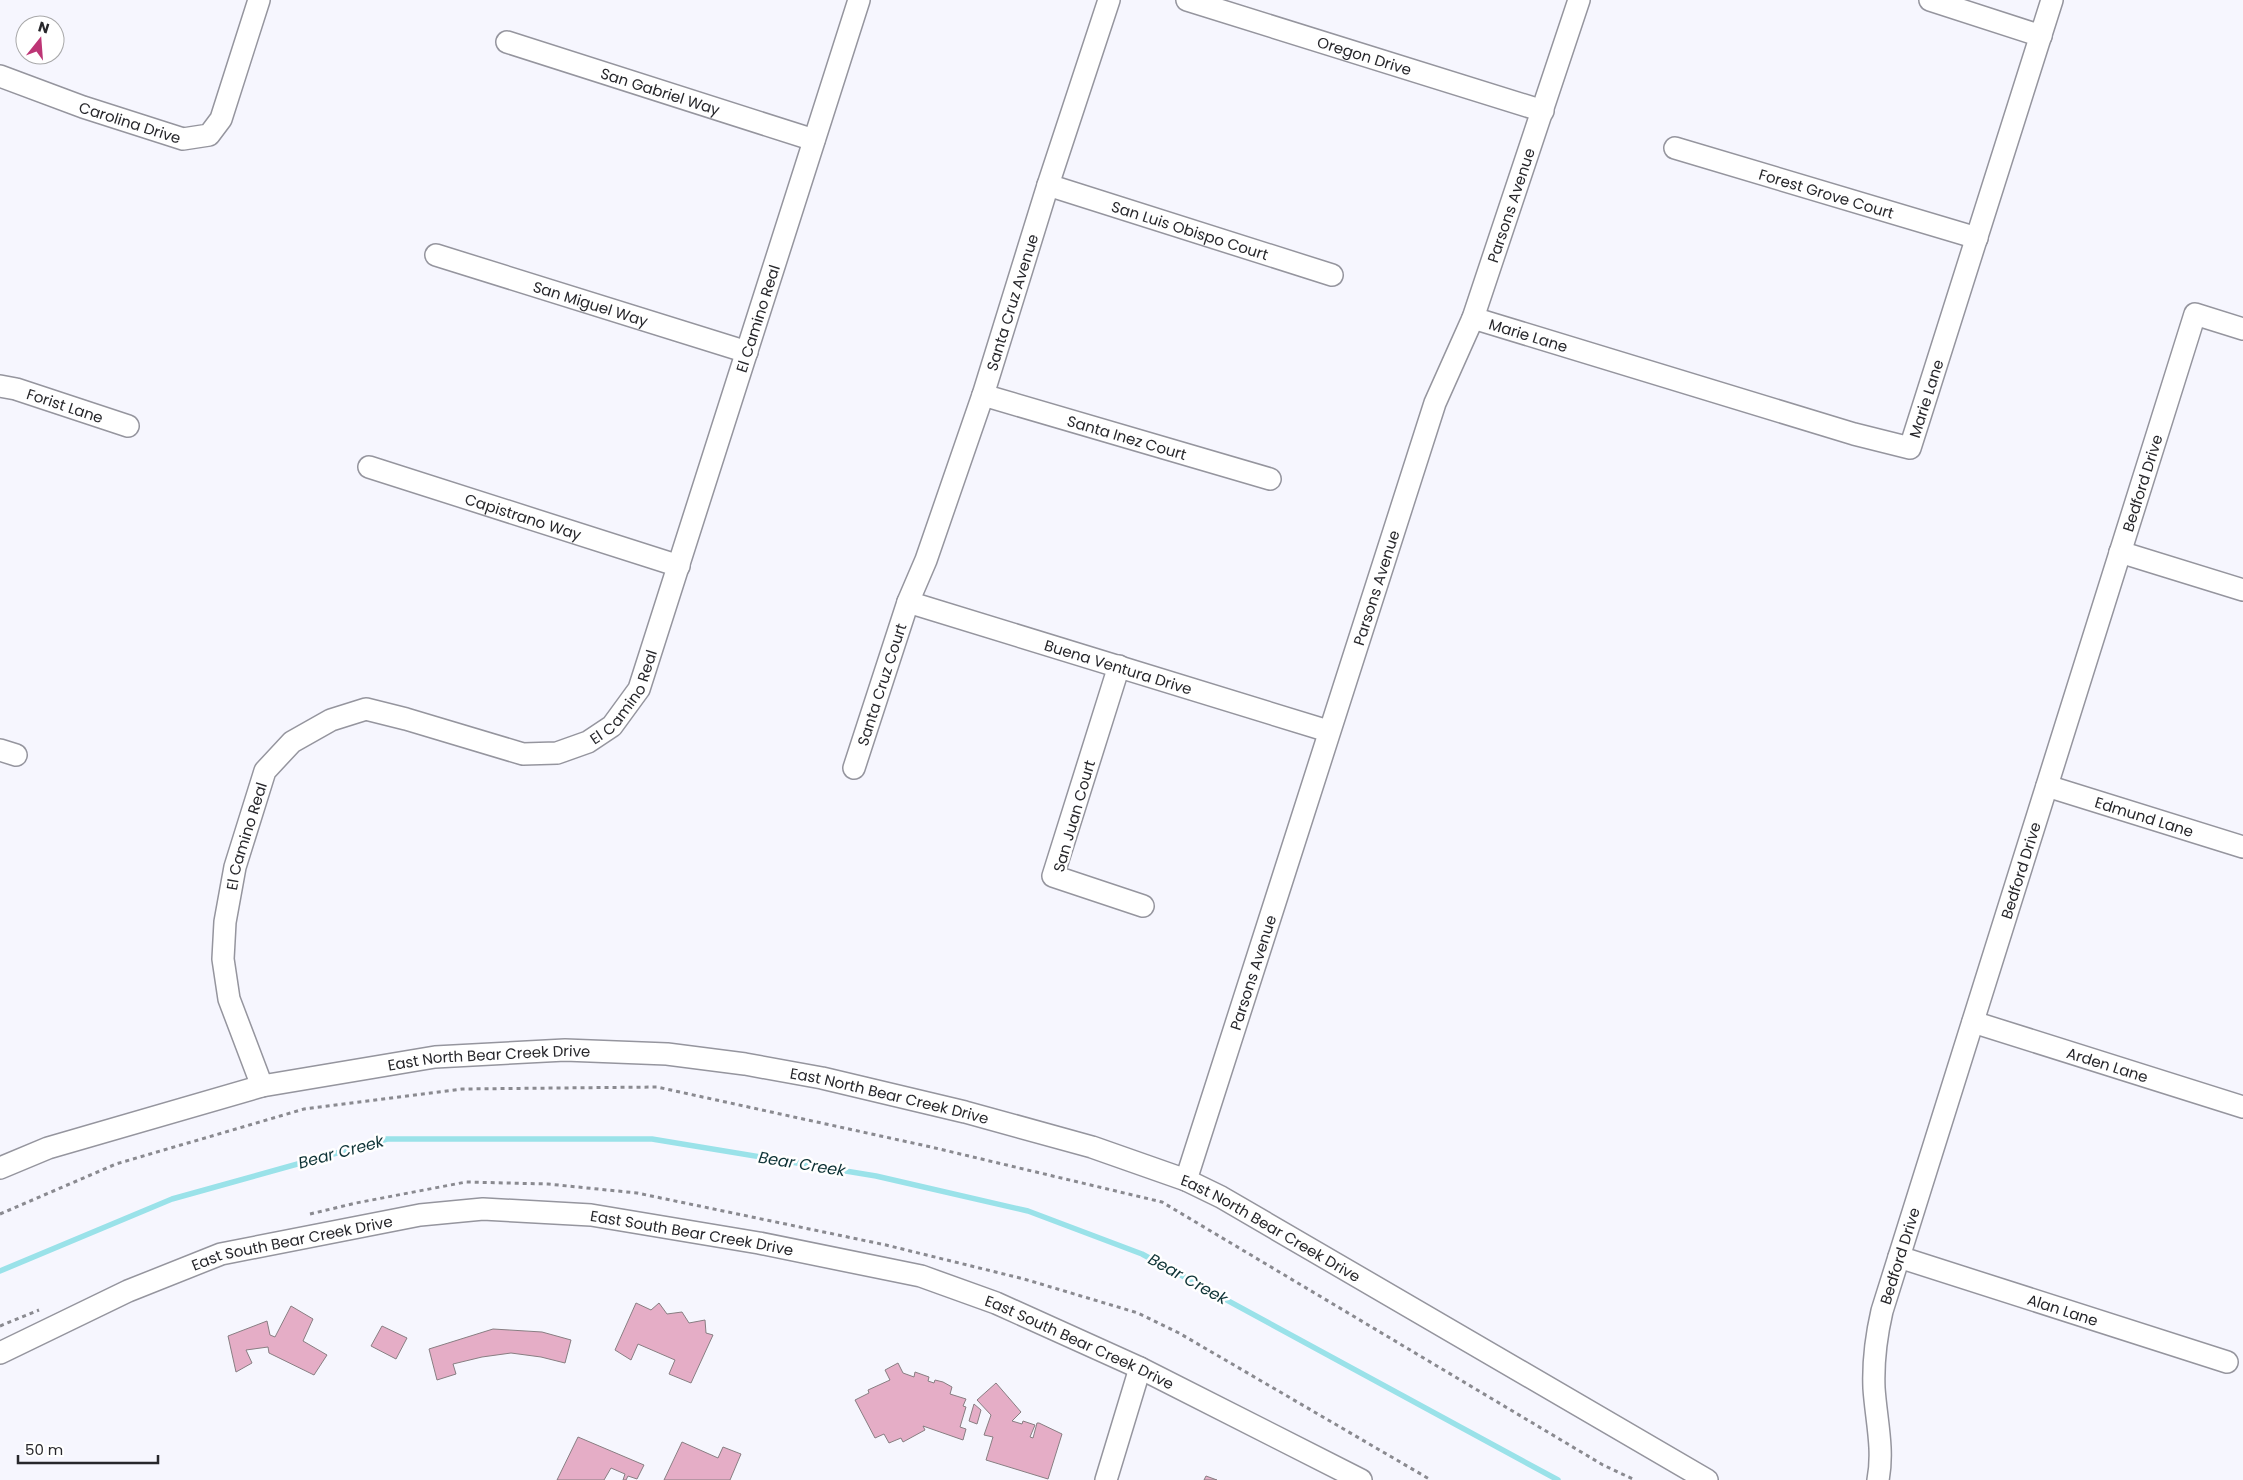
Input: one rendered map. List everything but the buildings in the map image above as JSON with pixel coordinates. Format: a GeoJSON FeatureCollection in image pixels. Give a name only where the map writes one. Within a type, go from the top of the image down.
{"type":"FeatureCollection","features":[{"type":"Feature","properties":{"kind":"street","name":"Carolina Drive"},"geometry":{"type":"LineString","coordinates":[[0,76],[82,108],[183,139],[210,135],[221,119],[259,0]]}},
{"type":"Feature","properties":{"kind":"street","name":"El Camino Real"},"geometry":{"type":"LineString","coordinates":[[262,1086],[229,999],[223,959],[225,922],[235,867],[265,771],[292,742],[331,720],[366,709],[523,754],[557,753],[588,742],[612,726],[639,689],[859,0]]}},
{"type":"Feature","properties":{"kind":"street","name":"Santa Cruz Avenue"},"geometry":{"type":"LineString","coordinates":[[908,602],[950,495],[1048,185],[1109,0]]}},
{"type":"Feature","properties":{"kind":"street","name":"Oregon Drive"},"geometry":{"type":"LineString","coordinates":[[1186,0],[1543,111]]}},
{"type":"Feature","properties":{"kind":"street","name":"Parsons Avenue"},"geometry":{"type":"LineString","coordinates":[[1186,1180],[1328,731],[1435,402],[1473,318],[1579,0]]}},
{"type":"Feature","properties":{"kind":"street"},"geometry":{"type":"LineString","coordinates":[[1930,0],[2041,36]]}},
{"type":"Feature","properties":{"kind":"street","name":"Marie Lane"},"geometry":{"type":"LineString","coordinates":[[1473,318],[1854,434],[1910,448],[2052,0]]}},
{"type":"Feature","properties":{"kind":"street","name":"San Gabriel Way"},"geometry":{"type":"LineString","coordinates":[[507,42],[814,140]]}},
{"type":"Feature","properties":{"kind":"street","name":"Forest Grove Court"},"geometry":{"type":"LineString","coordinates":[[1675,148],[1977,238]]}},
{"type":"Feature","properties":{"kind":"street","name":"San Luis Obispo Court"},"geometry":{"type":"LineString","coordinates":[[1048,185],[1332,275]]}},
{"type":"Feature","properties":{"kind":"street","name":"San Miguel Way"},"geometry":{"type":"LineString","coordinates":[[436,255],[747,352]]}},
{"type":"Feature","properties":{"kind":"street","name":"Bedford Drive"},"geometry":{"type":"LineString","coordinates":[[1878,1480],[1881,1445],[1874,1388],[1874,1346],[1882,1311],[2195,314],[2243,329]]}},
{"type":"Feature","properties":{"kind":"street","name":"Forist Lane"},"geometry":{"type":"LineString","coordinates":[[0,386],[16,389],[128,426]]}},
{"type":"Feature","properties":{"kind":"street","name":"Santa Inez Court"},"geometry":{"type":"LineString","coordinates":[[983,395],[1270,479]]}},
{"type":"Feature","properties":{"kind":"street","name":"Capistrano Way"},"geometry":{"type":"LineString","coordinates":[[369,467],[679,566]]}},
{"type":"Feature","properties":{"kind":"street"},"geometry":{"type":"LineString","coordinates":[[2120,552],[2243,590]]}},
{"type":"Feature","properties":{"kind":"street","name":"Buena Ventura Drive"},"geometry":{"type":"LineString","coordinates":[[908,602],[1328,731]]}},
{"type":"Feature","properties":{"kind":"street","name":"Santa Cruz Court"},"geometry":{"type":"LineString","coordinates":[[854,768],[908,602]]}},
{"type":"Feature","properties":{"kind":"street","name":"San Juan Court"},"geometry":{"type":"LineString","coordinates":[[1119,666],[1053,876],[1144,906]]}},
{"type":"Feature","properties":{"kind":"street","name":"Edmund Lane"},"geometry":{"type":"LineString","coordinates":[[2047,786],[2243,847]]}},
{"type":"Feature","properties":{"kind":"street","name":"Arden Lane"},"geometry":{"type":"LineString","coordinates":[[1973,1022],[2243,1107]]}},
{"type":"Feature","properties":{"kind":"street","name":"East North Bear Creek Drive"},"geometry":{"type":"LineString","coordinates":[[0,1168],[48,1148],[262,1086],[435,1057],[565,1050],[667,1054],[745,1064],[822,1078],[965,1112],[1092,1148],[1186,1180],[1221,1197],[1707,1480]]}},
{"type":"Feature","properties":{"kind":"street","name":"East South Bear Creek Drive"},"geometry":{"type":"LineString","coordinates":[[0,1353],[128,1291],[221,1254],[420,1215],[484,1209],[592,1215],[759,1243],[921,1276],[996,1303],[1140,1368],[1361,1480]]}},
{"type":"Feature","properties":{"kind":"street","name":"Alan Lane"},"geometry":{"type":"LineString","coordinates":[[1899,1257],[2227,1362]]}},
{"type":"Feature","properties":{"kind":"street"},"geometry":{"type":"LineString","coordinates":[[1106,1480],[1140,1368]]}},
{"type":"Feature","properties":{"kind":"path"},"geometry":{"type":"LineString","coordinates":[[0,1214],[116,1164],[304,1109],[462,1089],[657,1088],[931,1147],[1162,1202],[1603,1464],[1635,1480]]}},
{"type":"Feature","properties":{"kind":"path"},"geometry":{"type":"LineString","coordinates":[[308,1215],[356,1203],[466,1182],[548,1184],[637,1193],[886,1245],[1024,1279],[1138,1313],[1179,1333],[1431,1480]]}},
{"type":"Feature","properties":{"kind":"path"},"geometry":{"type":"LineString","coordinates":[[0,1326],[46,1307]]}},
{"type":"Feature","properties":{"kind":"waterway","name":"Bear Creek"},"geometry":{"type":"LineString","coordinates":[[0,1271],[172,1199],[387,1139],[652,1139],[876,1176],[1028,1211],[1142,1254],[1558,1480]]}}]}
